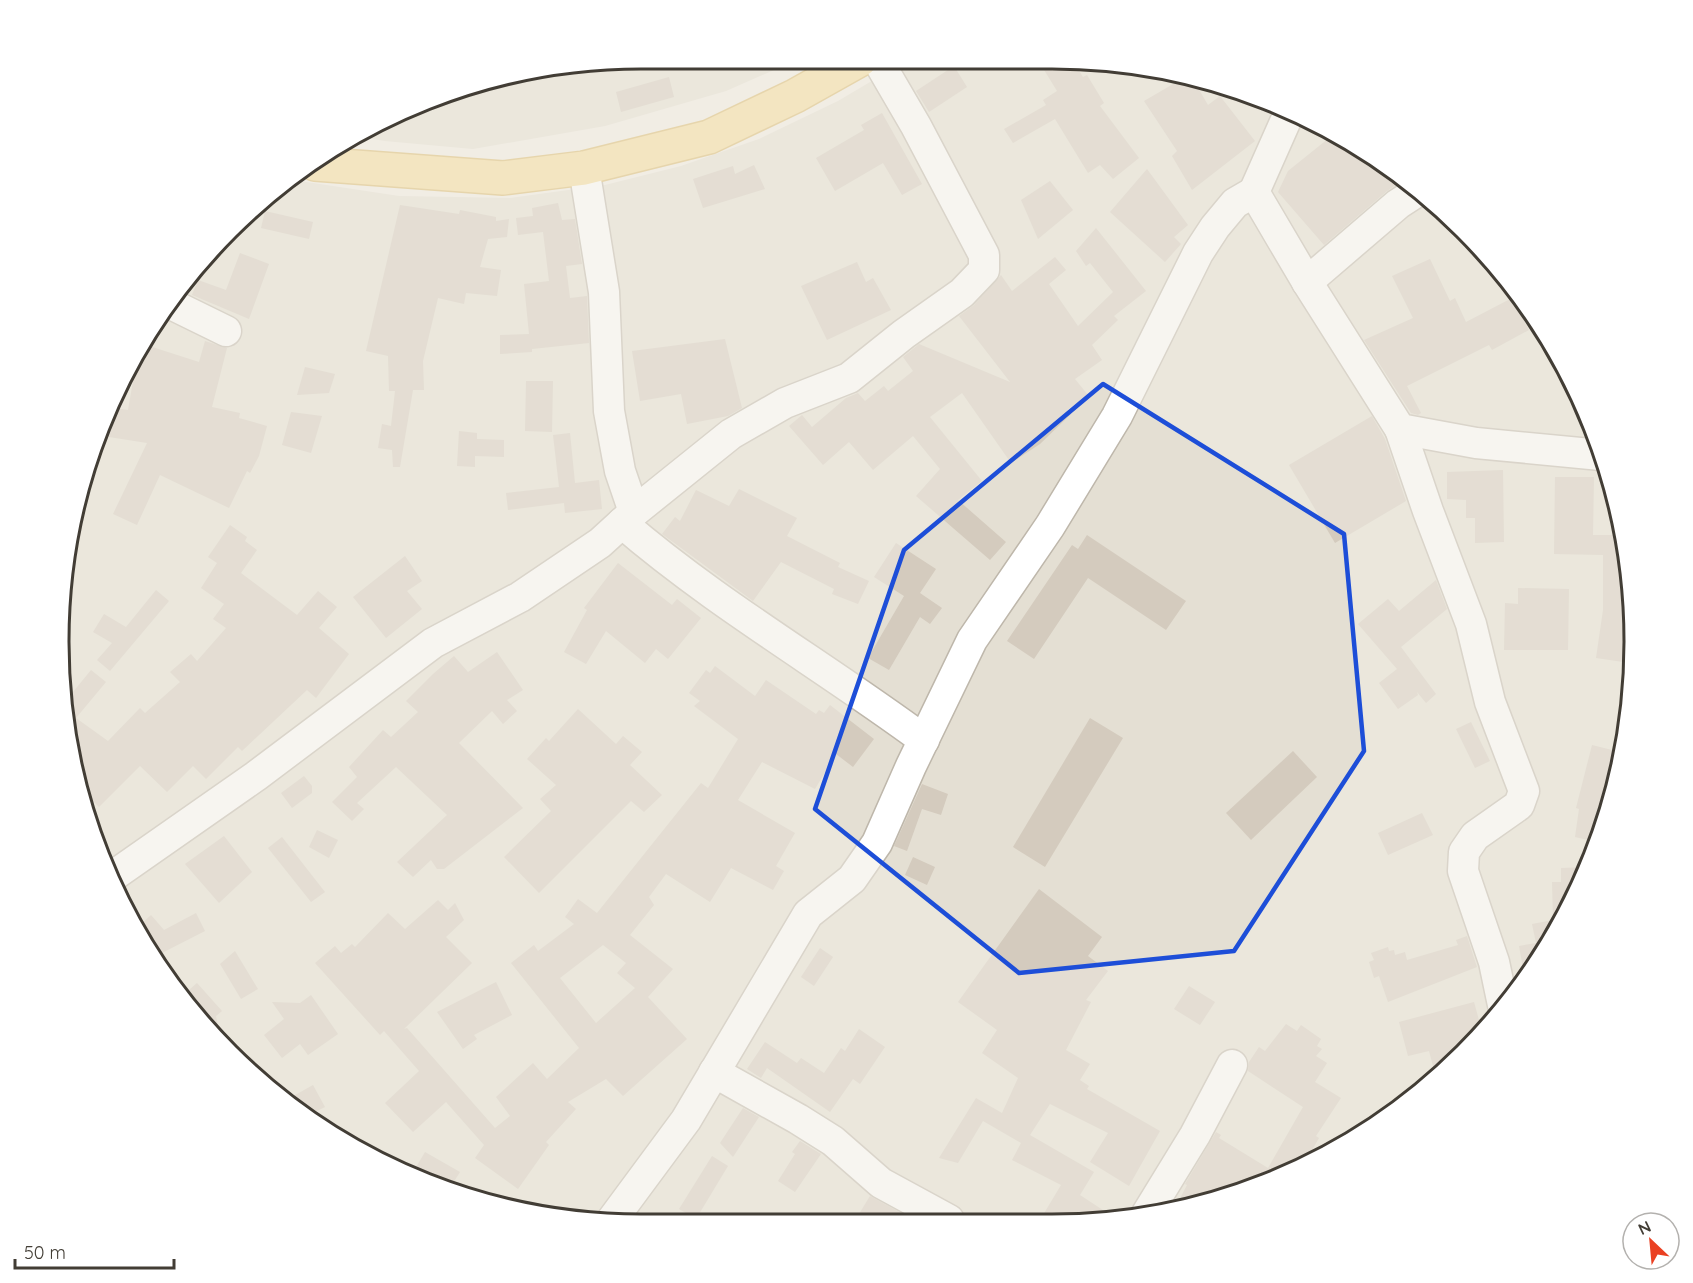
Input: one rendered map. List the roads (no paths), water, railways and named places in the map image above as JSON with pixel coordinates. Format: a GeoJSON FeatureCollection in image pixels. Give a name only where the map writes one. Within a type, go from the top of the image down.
{"type":"FeatureCollection","features":[{"type":"Feature","properties":{"kind":"main road"},"geometry":{"type":"LineString","coordinates":[[324,165],[503,178],[584,168],[709,137],[795,96],[843,69]]}},
{"type":"Feature","properties":{"kind":"street"},"geometry":{"type":"LineString","coordinates":[[115,865],[256,776],[433,643],[520,597],[600,543],[628,517],[731,434],[785,403],[849,378],[962,293],[984,270],[984,255],[916,126],[883,69]]}},
{"type":"Feature","properties":{"kind":"street"},"geometry":{"type":"LineString","coordinates":[[620,1213],[686,1120],[808,914],[852,879],[877,843],[972,640],[1050,526],[1117,416],[1198,253],[1215,226],[1235,203],[1254,192],[1286,120]]}},
{"type":"Feature","properties":{"kind":"street"},"geometry":{"type":"LineString","coordinates":[[584,168],[604,292],[609,411],[628,517],[666,561],[861,694],[924,740]]}},
{"type":"Feature","properties":{"kind":"street"},"geometry":{"type":"LineString","coordinates":[[1254,192],[1307,282],[1400,429],[1428,512],[1471,624],[1490,702],[1524,791],[1519,805],[1475,836],[1464,852],[1463,871],[1494,962],[1501,996]]}},
{"type":"Feature","properties":{"kind":"street"},"geometry":{"type":"LineString","coordinates":[[1307,282],[1411,196]]}},
{"type":"Feature","properties":{"kind":"street"},"geometry":{"type":"LineString","coordinates":[[177,307],[226,331]]}},
{"type":"Feature","properties":{"kind":"street"},"geometry":{"type":"LineString","coordinates":[[1400,429],[1476,443],[1593,454]]}},
{"type":"Feature","properties":{"kind":"street"},"geometry":{"type":"LineString","coordinates":[[1152,1205],[1195,1135],[1232,1065]]}},
{"type":"Feature","properties":{"kind":"street"},"geometry":{"type":"LineString","coordinates":[[714,1072],[833,1141],[882,1183],[938,1214]]}}]}
